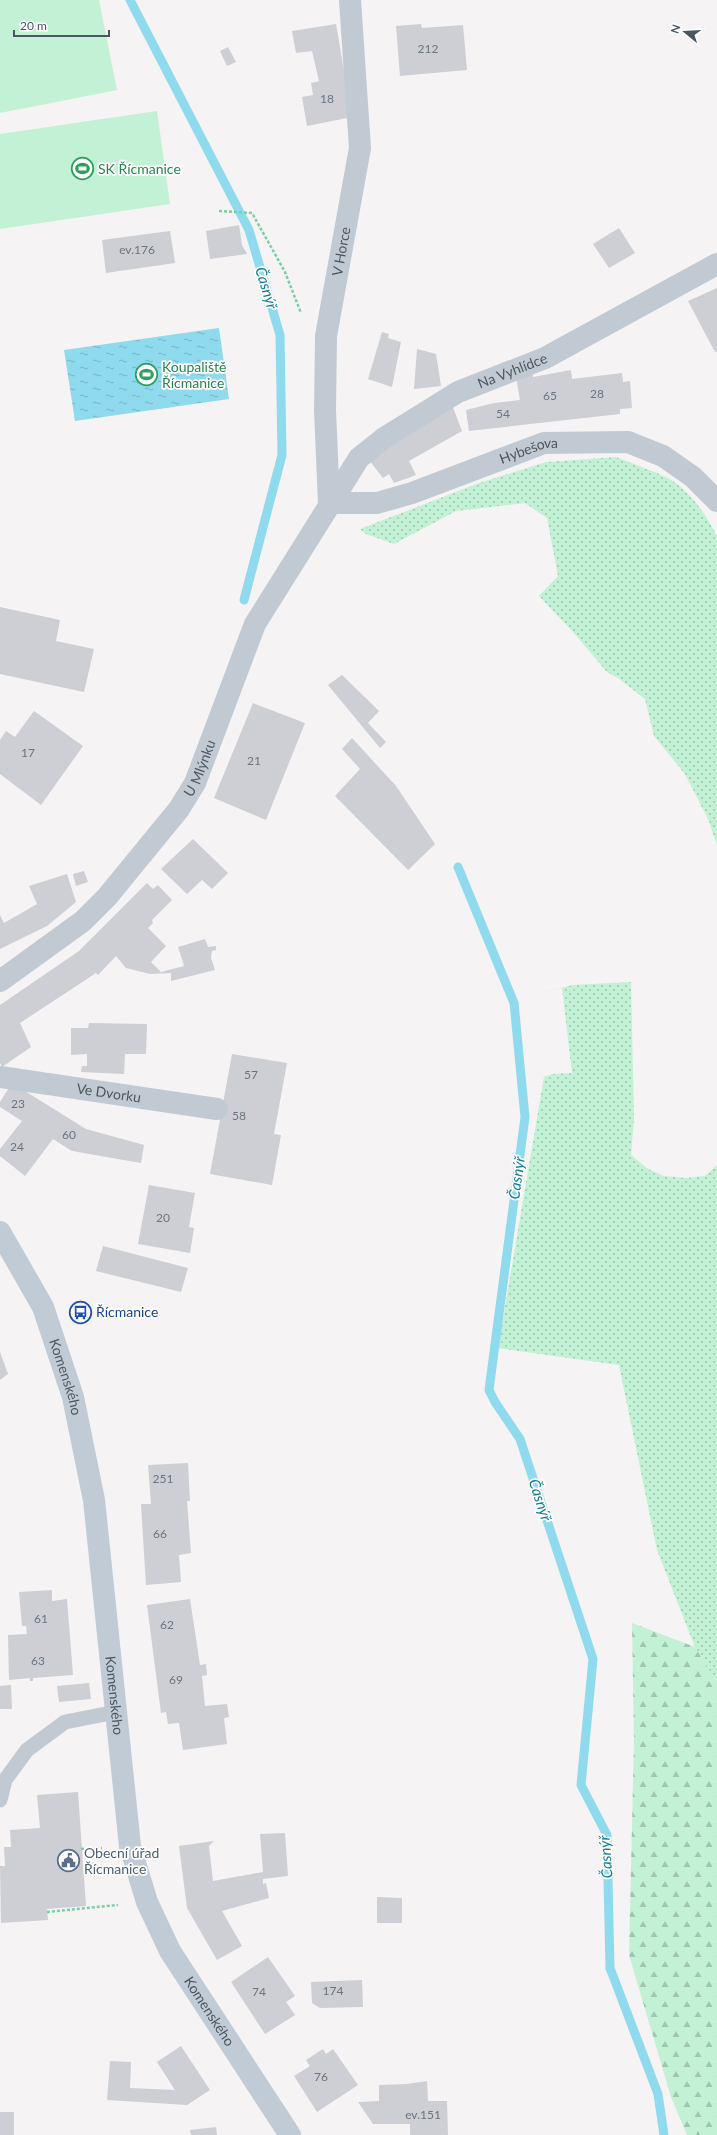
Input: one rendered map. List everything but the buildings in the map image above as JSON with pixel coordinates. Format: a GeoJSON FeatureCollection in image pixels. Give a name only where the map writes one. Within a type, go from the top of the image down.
{"type":"FeatureCollection","features":[{"type":"Feature","properties":{"kind":"main road","name":"Komenského"},"geometry":{"type":"LineString","coordinates":[[0,1232],[43,1307],[73,1397],[94,1500],[130,1846],[149,1908],[170,1951],[290,2135]]}},
{"type":"Feature","properties":{"kind":"street","name":"V Horce"},"geometry":{"type":"LineString","coordinates":[[329,503],[325,410],[326,336],[360,148],[350,0]]}},
{"type":"Feature","properties":{"kind":"street","name":"Na Vyhlídce"},"geometry":{"type":"LineString","coordinates":[[329,503],[359,458],[384,438],[408,422],[458,392],[545,358],[717,264]]}},
{"type":"Feature","properties":{"kind":"street","name":"Hybešova"},"geometry":{"type":"LineString","coordinates":[[329,503],[377,503],[412,493],[544,444],[628,442],[663,456],[693,477],[717,501]]}},
{"type":"Feature","properties":{"kind":"street","name":"U Mlýnku"},"geometry":{"type":"LineString","coordinates":[[0,981],[83,921],[107,897],[179,810],[195,783],[255,624],[329,503]]}},
{"type":"Feature","properties":{"kind":"street","name":"Ve Dvorku"},"geometry":{"type":"LineString","coordinates":[[0,1077],[217,1109]]}},
{"type":"Feature","properties":{"kind":"lane"},"geometry":{"type":"LineString","coordinates":[[0,1800],[5,1780],[27,1750],[65,1722],[116,1712]]}},
{"type":"Feature","properties":{"kind":"path"},"geometry":{"type":"LineString","coordinates":[[219,211],[252,213],[285,272],[302,316]]}},
{"type":"Feature","properties":{"kind":"path"},"geometry":{"type":"LineString","coordinates":[[81,1849],[104,1848]]}},
{"type":"Feature","properties":{"kind":"path"},"geometry":{"type":"LineString","coordinates":[[47,1912],[121,1905]]}},
{"type":"Feature","properties":{"kind":"green space"},"geometry":{"type":"Polygon","coordinates":[[[0,0],[99,0],[117,90],[0,113],[0,0]]]}},
{"type":"Feature","properties":{"kind":"green space","name":"SK Řícmanice"},"geometry":{"type":"Polygon","coordinates":[[[157,111],[170,204],[0,229],[0,134],[157,111]]]}},
{"type":"Feature","properties":{"kind":"green space"},"geometry":{"type":"Polygon","coordinates":[[[616,457],[662,475],[683,489],[703,512],[717,537],[717,846],[709,821],[685,774],[654,736],[645,699],[618,678],[607,672],[573,632],[539,596],[558,576],[547,518],[525,503],[456,511],[394,544],[366,534],[360,529],[479,483],[546,462],[616,457]]]}},
{"type":"Feature","properties":{"kind":"green space"},"geometry":{"type":"Polygon","coordinates":[[[631,982],[634,1119],[631,1155],[648,1169],[664,1176],[685,1178],[705,1176],[717,1165],[717,1683],[695,1647],[657,1550],[619,1365],[498,1348],[544,1077],[552,1074],[572,1073],[562,988],[536,994],[573,985],[631,982]]]}},
{"type":"Feature","properties":{"kind":"green space"},"geometry":{"type":"Polygon","coordinates":[[[632,1623],[695,1647],[717,1683],[717,2135],[687,2135],[671,2097],[629,1955],[634,1740],[632,1623]]]}},
{"type":"Feature","properties":{"kind":"water","name":"Koupaliště Řícmanice"},"geometry":{"type":"Polygon","coordinates":[[[219,328],[229,399],[75,421],[64,350],[219,328]]]}},
{"type":"Feature","properties":{"kind":"waterway","name":"Časnýř"},"geometry":{"type":"LineString","coordinates":[[130,0],[249,230],[280,335],[282,455],[244,600]]}},
{"type":"Feature","properties":{"kind":"waterway","name":"Časnýř"},"geometry":{"type":"LineString","coordinates":[[458,867],[514,1003],[525,1117],[489,1390],[495,1402],[520,1439],[593,1659],[581,1785],[607,1835],[610,1968],[658,2094],[664,2135]]}},
{"type":"Feature","properties":{"kind":"place","name":"SK Řícmanice"},"geometry":{"type":"Point","coordinates":[83,169]}},
{"type":"Feature","properties":{"kind":"place","name":"Koupaliště Řícmanice"},"geometry":{"type":"Point","coordinates":[147,375]}},
{"type":"Feature","properties":{"kind":"place","name":"Řícmanice"},"geometry":{"type":"Point","coordinates":[80,1312]}},
{"type":"Feature","properties":{"kind":"place","name":"Obecní úřad Řícmanice"},"geometry":{"type":"Point","coordinates":[68,1861]}}]}
